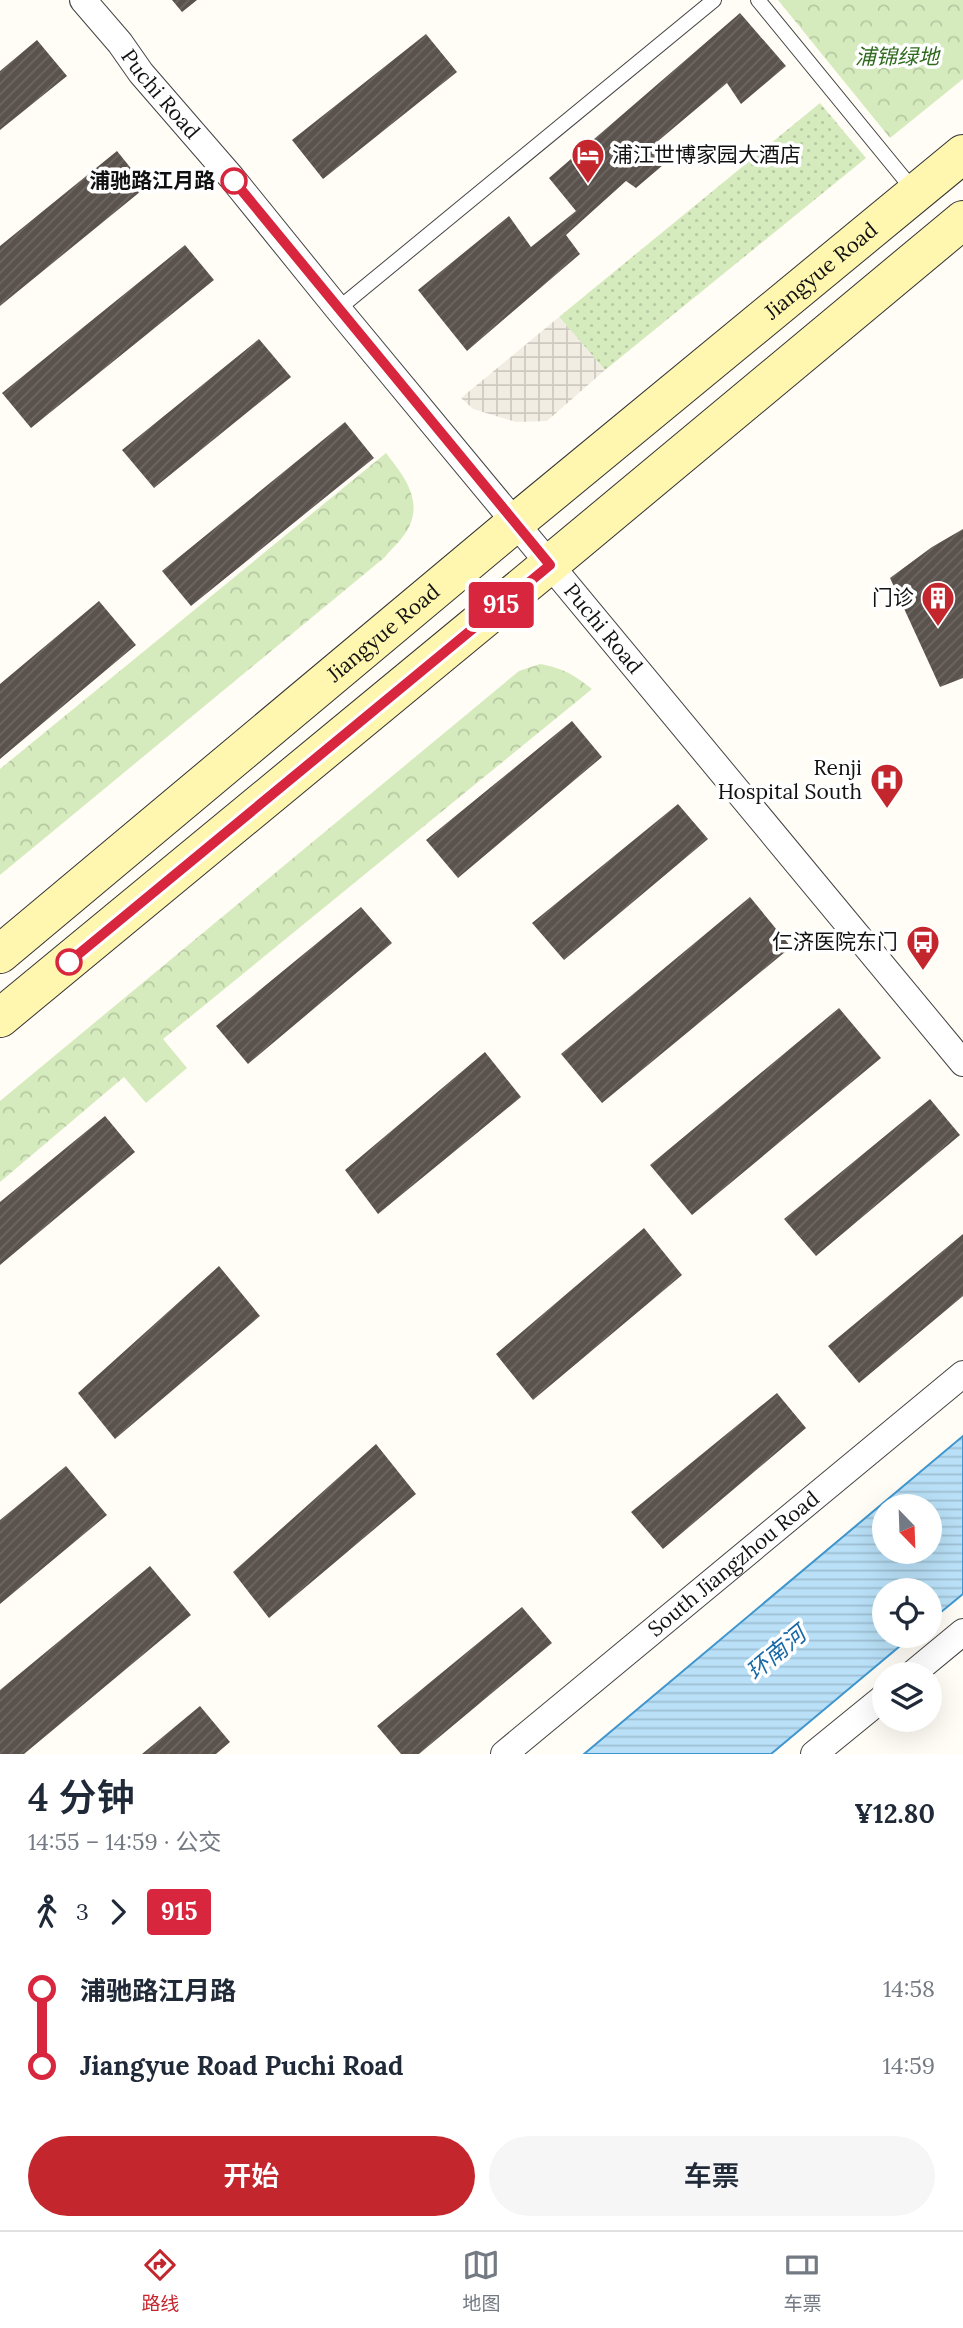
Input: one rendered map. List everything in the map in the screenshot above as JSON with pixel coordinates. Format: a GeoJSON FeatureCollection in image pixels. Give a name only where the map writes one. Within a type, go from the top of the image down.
{"type":"FeatureCollection","features":[{"type":"Feature","properties":{"kind":"street","name":"Puchi Road"},"geometry":{"type":"LineString","coordinates":[[83,0],[963,1063]]}},
{"type":"Feature","properties":{"kind":"street","name":"Jiangyue Road"},"geometry":{"type":"LineString","coordinates":[[0,954],[963,154]]}},
{"type":"Feature","properties":{"kind":"street"},"geometry":{"type":"LineString","coordinates":[[0,1018],[550,565],[963,220]]}},
{"type":"Feature","properties":{"kind":"street","name":"South Jiangzhou Road"},"geometry":{"type":"LineString","coordinates":[[504,1754],[963,1374]]}},
{"type":"Feature","properties":{"kind":"street"},"geometry":{"type":"LineString","coordinates":[[927,1662],[963,1632]]}},
{"type":"Feature","properties":{"kind":"street"},"geometry":{"type":"LineString","coordinates":[[814,1754],[872,1707]]}},
{"type":"Feature","properties":{"kind":"lane"},"geometry":{"type":"LineString","coordinates":[[338,309],[713,0]]}},
{"type":"Feature","properties":{"kind":"lane"},"geometry":{"type":"LineString","coordinates":[[758,0],[916,193]]}},
{"type":"Feature","properties":{"kind":"green space","name":"浦锦绿地"},"geometry":{"type":"Polygon","coordinates":[[[778,0],[963,0],[963,79],[890,138],[778,0]]]}},
{"type":"Feature","properties":{"kind":"green space"},"geometry":{"type":"Polygon","coordinates":[[[820,103],[866,158],[605,370],[559,317],[820,103]]]}},
{"type":"Feature","properties":{"kind":"green space"},"geometry":{"type":"Polygon","coordinates":[[[386,453],[409,487],[414,506],[407,531],[385,557],[0,875],[0,769],[386,453]]]}},
{"type":"Feature","properties":{"kind":"green space"},"geometry":{"type":"Polygon","coordinates":[[[540,664],[568,673],[592,689],[163,1039],[187,1068],[146,1103],[124,1077],[0,1182],[0,1101],[519,671],[540,664]]]}},
{"type":"Feature","properties":{"kind":"shaded area"},"geometry":{"type":"Polygon","coordinates":[[[559,317],[605,370],[547,421],[516,422],[473,409],[461,398],[559,317]]]}},
{"type":"Feature","properties":{"kind":"water","name":"环南河"},"geometry":{"type":"Polygon","coordinates":[[[963,1436],[963,1594],[942,1611],[942,1578],[872,1578],[872,1648],[898,1648],[881,1662],[872,1662],[872,1669],[771,1754],[584,1754],[872,1512],[872,1564],[942,1564],[942,1494],[894,1494],[963,1436]]]}},
{"type":"Feature","properties":{"kind":"building"},"geometry":{"type":"Polygon","coordinates":[[[172,0],[197,0],[182,12],[172,0]]]}},
{"type":"Feature","properties":{"kind":"building","name":"浦江世博家园大酒店"},"geometry":{"type":"Polygon","coordinates":[[[740,13],[786,66],[741,104],[727,83],[651,147],[663,165],[636,188],[626,181],[566,235],[580,254],[467,351],[418,290],[509,216],[531,247],[576,211],[549,178],[740,13]]]}},
{"type":"Feature","properties":{"kind":"building"},"geometry":{"type":"Polygon","coordinates":[[[426,34],[457,72],[323,179],[292,140],[426,34]]]}},
{"type":"Feature","properties":{"kind":"building"},"geometry":{"type":"Polygon","coordinates":[[[37,40],[67,76],[0,130],[0,71],[37,40]]]}},
{"type":"Feature","properties":{"kind":"building"},"geometry":{"type":"Polygon","coordinates":[[[117,151],[146,187],[0,306],[0,246],[117,151]]]}},
{"type":"Feature","properties":{"kind":"building"},"geometry":{"type":"Polygon","coordinates":[[[185,245],[214,280],[31,428],[2,393],[185,245]]]}},
{"type":"Feature","properties":{"kind":"building"},"geometry":{"type":"Polygon","coordinates":[[[259,339],[291,377],[154,488],[122,450],[259,339]]]}},
{"type":"Feature","properties":{"kind":"building"},"geometry":{"type":"Polygon","coordinates":[[[345,422],[374,458],[191,606],[162,571],[345,422]]]}},
{"type":"Feature","properties":{"kind":"building","name":"门诊"},"geometry":{"type":"Polygon","coordinates":[[[963,529],[963,678],[940,687],[890,578],[932,547],[963,529]]]}},
{"type":"Feature","properties":{"kind":"building"},"geometry":{"type":"Polygon","coordinates":[[[99,601],[136,645],[0,759],[0,684],[99,601]]]}},
{"type":"Feature","properties":{"kind":"building"},"geometry":{"type":"Polygon","coordinates":[[[572,721],[602,757],[458,878],[426,840],[572,721]]]}},
{"type":"Feature","properties":{"kind":"building"},"geometry":{"type":"Polygon","coordinates":[[[678,804],[708,839],[564,960],[532,923],[678,804]]]}},
{"type":"Feature","properties":{"kind":"building"},"geometry":{"type":"Polygon","coordinates":[[[750,897],[791,947],[602,1103],[561,1054],[750,897]]]}},
{"type":"Feature","properties":{"kind":"building"},"geometry":{"type":"Polygon","coordinates":[[[361,907],[392,943],[248,1064],[216,1026],[361,907]]]}},
{"type":"Feature","properties":{"kind":"building"},"geometry":{"type":"Polygon","coordinates":[[[839,1008],[881,1058],[692,1215],[650,1165],[839,1008]]]}},
{"type":"Feature","properties":{"kind":"building"},"geometry":{"type":"Polygon","coordinates":[[[485,1052],[521,1097],[378,1214],[345,1170],[485,1052]]]}},
{"type":"Feature","properties":{"kind":"building"},"geometry":{"type":"Polygon","coordinates":[[[930,1099],[960,1135],[816,1256],[784,1219],[930,1099]]]}},
{"type":"Feature","properties":{"kind":"building"},"geometry":{"type":"Polygon","coordinates":[[[105,1116],[135,1152],[0,1265],[0,1202],[105,1116]]]}},
{"type":"Feature","properties":{"kind":"building"},"geometry":{"type":"Polygon","coordinates":[[[644,1228],[682,1275],[533,1400],[496,1354],[644,1228]]]}},
{"type":"Feature","properties":{"kind":"building"},"geometry":{"type":"Polygon","coordinates":[[[963,1234],[963,1296],[859,1383],[828,1346],[963,1234]]]}},
{"type":"Feature","properties":{"kind":"building"},"geometry":{"type":"Polygon","coordinates":[[[219,1266],[260,1316],[115,1439],[78,1393],[219,1266]]]}},
{"type":"Feature","properties":{"kind":"building"},"geometry":{"type":"Polygon","coordinates":[[[777,1393],[806,1428],[663,1549],[631,1512],[777,1393]]]}},
{"type":"Feature","properties":{"kind":"building"},"geometry":{"type":"Polygon","coordinates":[[[376,1444],[416,1494],[269,1618],[233,1572],[376,1444]]]}},
{"type":"Feature","properties":{"kind":"building"},"geometry":{"type":"Polygon","coordinates":[[[66,1466],[107,1515],[0,1604],[0,1520],[66,1466]]]}},
{"type":"Feature","properties":{"kind":"building"},"geometry":{"type":"Polygon","coordinates":[[[150,1566],[191,1615],[24,1754],[0,1754],[0,1690],[150,1566]]]}},
{"type":"Feature","properties":{"kind":"building"},"geometry":{"type":"Polygon","coordinates":[[[522,1607],[552,1643],[419,1754],[401,1754],[377,1726],[522,1607]]]}},
{"type":"Feature","properties":{"kind":"building"},"geometry":{"type":"Polygon","coordinates":[[[200,1706],[230,1742],[216,1754],[142,1754],[200,1706]]]}},
{"type":"Feature","properties":{"kind":"bus line","name":"915"},"geometry":{"type":"LineString","coordinates":[[69,962],[550,565],[234,181]]}},
{"type":"Feature","properties":{"kind":"place","name":"浦驰路江月路"},"geometry":{"type":"Point","coordinates":[234,181]}},
{"type":"Feature","properties":{"kind":"place","name":"浦江世博家园大酒店"},"geometry":{"type":"Point","coordinates":[588,185]}},
{"type":"Feature","properties":{"kind":"place","name":"门诊"},"geometry":{"type":"Point","coordinates":[938,628]}},
{"type":"Feature","properties":{"kind":"place","name":"Renji Hospital South"},"geometry":{"type":"Point","coordinates":[887,810]}},
{"type":"Feature","properties":{"kind":"place","name":"仁济医院东门"},"geometry":{"type":"Point","coordinates":[923,972]}}]}
